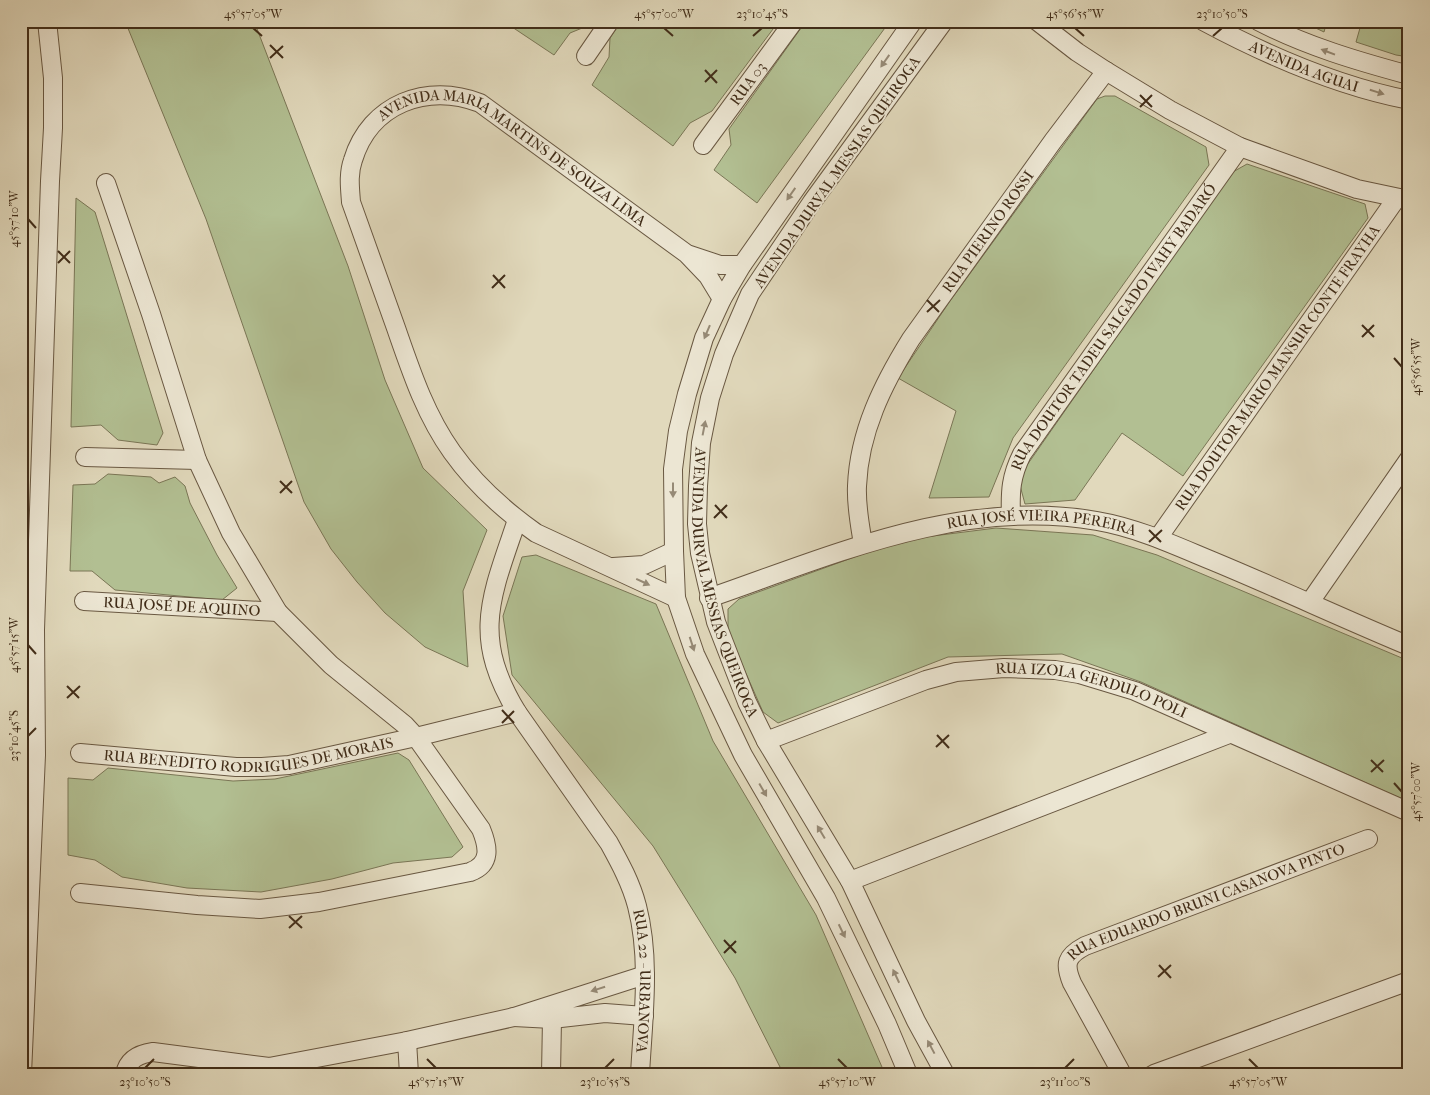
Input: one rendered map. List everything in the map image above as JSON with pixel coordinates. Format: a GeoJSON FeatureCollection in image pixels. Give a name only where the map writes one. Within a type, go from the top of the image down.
{"type":"FeatureCollection","features":[{"type":"Feature","properties":{"kind":"street"},"geometry":{"type":"LineString","coordinates":[[22,1074],[36,755],[36,593],[53,128],[53,78],[47,21]]}},
{"type":"Feature","properties":{"kind":"street"},"geometry":{"type":"LineString","coordinates":[[586,56],[610,21]]}},
{"type":"Feature","properties":{"kind":"street","name":"RUA 03"},"geometry":{"type":"LineString","coordinates":[[703,145],[794,21]]}},
{"type":"Feature","properties":{"kind":"street","name":"AVENIDA DURVAL MESSIAS QUEIROGA"},"geometry":{"type":"LineString","coordinates":[[908,1074],[887,1024],[826,898],[743,755],[695,654],[676,598],[673,469],[678,431],[687,394],[704,338],[722,299],[742,265],[913,21]]}},
{"type":"Feature","properties":{"kind":"street","name":"AVENIDA DURVAL MESSIAS QUEIROGA"},"geometry":{"type":"LineString","coordinates":[[944,21],[782,244],[750,294],[724,354],[710,398],[703,434],[698,486],[697,524],[700,553],[709,598],[724,646],[747,702],[766,741],[850,881],[916,1021],[945,1074]]}},
{"type":"Feature","properties":{"kind":"street"},"geometry":{"type":"LineString","coordinates":[[1037,21],[1077,52],[1106,71],[1177,114],[1240,147],[1357,189],[1403,199]]}},
{"type":"Feature","properties":{"kind":"street","name":"AVENIDA AGUAI"},"geometry":{"type":"LineString","coordinates":[[1203,21],[1240,41],[1317,74],[1409,100]]}},
{"type":"Feature","properties":{"kind":"street","name":"AVENIDA AGUAI"},"geometry":{"type":"LineString","coordinates":[[1258,21],[1283,34],[1343,57],[1409,75]]}},
{"type":"Feature","properties":{"kind":"street","name":"RUA PIERINO ROSSI"},"geometry":{"type":"LineString","coordinates":[[863,544],[857,504],[859,466],[874,405],[890,371],[1053,141],[1106,71]]}},
{"type":"Feature","properties":{"kind":"street","name":"AVENIDA MARIA MARTINS DE SOUZA LIMA"},"geometry":{"type":"LineString","coordinates":[[676,598],[536,533],[517,520],[485,490],[452,452],[432,419],[415,382],[351,202],[349,180],[352,162],[359,144],[371,127],[386,112],[399,104],[428,96],[451,95],[480,103],[687,254],[708,276],[722,299]]}},
{"type":"Feature","properties":{"kind":"street","name":"RUA DOUTOR TADEU SALGADO IVAHY BADARÓ"},"geometry":{"type":"LineString","coordinates":[[1011,516],[1010,497],[1014,471],[1022,454],[1240,147]]}},
{"type":"Feature","properties":{"kind":"street"},"geometry":{"type":"LineString","coordinates":[[80,893],[197,905],[267,908],[319,902],[470,872],[479,869],[484,864],[486,856],[486,841],[480,829],[416,737],[331,665],[278,612],[231,533],[197,460],[106,183]]}},
{"type":"Feature","properties":{"kind":"street","name":"RUA DOUTOR MÁRIO MANSUR CONTE FRAYHA"},"geometry":{"type":"LineString","coordinates":[[1158,538],[1403,199]]}},
{"type":"Feature","properties":{"kind":"street","name":"AVENIDA MARIA MARTINS DE SOUZA LIMA"},"geometry":{"type":"LineString","coordinates":[[687,254],[720,265],[742,265]]}},
{"type":"Feature","properties":{"kind":"street"},"geometry":{"type":"LineString","coordinates":[[85,457],[197,460]]}},
{"type":"Feature","properties":{"kind":"street"},"geometry":{"type":"LineString","coordinates":[[1310,602],[1409,459]]}},
{"type":"Feature","properties":{"kind":"street","name":"RUA JOSÉ VIEIRA PEREIRA"},"geometry":{"type":"LineString","coordinates":[[709,598],[863,544],[932,525],[1011,516],[1080,518],[1116,525],[1158,538],[1409,646]]}},
{"type":"Feature","properties":{"kind":"street","name":"RUA 22 - URBANOVA"},"geometry":{"type":"LineString","coordinates":[[517,520],[498,574],[489,634],[490,648],[504,691],[608,843],[620,862],[632,890],[640,924],[645,974],[640,1074]]}},
{"type":"Feature","properties":{"kind":"street","name":"AVENIDA MARIA MARTINS DE SOUZA LIMA"},"geometry":{"type":"LineString","coordinates":[[610,567],[644,565],[674,551]]}},
{"type":"Feature","properties":{"kind":"street","name":"RUA JOSÉ DE AQUINO"},"geometry":{"type":"LineString","coordinates":[[84,601],[278,612]]}},
{"type":"Feature","properties":{"kind":"street","name":"RUA IZOLA GERDULO POLI"},"geometry":{"type":"LineString","coordinates":[[766,741],[926,680],[956,672],[1004,668],[1054,670],[1098,679],[1135,691],[1409,812]]}},
{"type":"Feature","properties":{"kind":"street","name":"RUA BENEDITO RODRIGUES DE MORAIS"},"geometry":{"type":"LineString","coordinates":[[80,753],[236,767],[289,765],[517,712]]}},
{"type":"Feature","properties":{"kind":"street"},"geometry":{"type":"LineString","coordinates":[[850,881],[1229,734]]}},
{"type":"Feature","properties":{"kind":"street","name":"RUA EDUARDO BRUNI CASANOVA PINTO"},"geometry":{"type":"LineString","coordinates":[[1122,1074],[1072,983],[1067,964],[1071,955],[1085,946],[1368,839]]}},
{"type":"Feature","properties":{"kind":"street"},"geometry":{"type":"LineString","coordinates":[[550,1012],[645,974]]}},
{"type":"Feature","properties":{"kind":"street"},"geometry":{"type":"LineString","coordinates":[[1154,1074],[1409,981]]}},
{"type":"Feature","properties":{"kind":"street"},"geometry":{"type":"LineString","coordinates":[[550,1012],[550,1074]]}},
{"type":"Feature","properties":{"kind":"street"},"geometry":{"type":"LineString","coordinates":[[125,1074],[126,1068],[136,1056],[152,1052],[269,1070],[406,1042],[514,1017],[550,1012],[644,1016]]}},
{"type":"Feature","properties":{"kind":"street"},"geometry":{"type":"LineString","coordinates":[[406,1042],[409,1074]]}},
{"type":"Feature","properties":{"kind":"green space"},"geometry":{"type":"Polygon","coordinates":[[[125,21],[254,21],[348,266],[385,380],[423,468],[487,530],[463,591],[468,667],[425,647],[385,613],[331,549],[304,502],[206,219],[125,21]]]}},
{"type":"Feature","properties":{"kind":"green space"},"geometry":{"type":"Polygon","coordinates":[[[503,21],[594,21],[592,24],[570,33],[554,55],[503,21]]]}},
{"type":"Feature","properties":{"kind":"green space"},"geometry":{"type":"Polygon","coordinates":[[[621,21],[779,21],[712,111],[690,123],[673,146],[592,85],[609,57],[610,38],[621,21]]]}},
{"type":"Feature","properties":{"kind":"green space"},"geometry":{"type":"Polygon","coordinates":[[[806,21],[890,21],[757,203],[714,170],[731,145],[729,129],[806,21]]]}},
{"type":"Feature","properties":{"kind":"green space"},"geometry":{"type":"Polygon","coordinates":[[[1301,21],[1327,21],[1324,32],[1301,21]]]}},
{"type":"Feature","properties":{"kind":"green space"},"geometry":{"type":"Polygon","coordinates":[[[1362,21],[1409,21],[1409,57],[1396,55],[1356,42],[1362,21]]]}},
{"type":"Feature","properties":{"kind":"green space"},"geometry":{"type":"Polygon","coordinates":[[[1105,96],[1115,96],[1206,147],[1209,165],[1013,438],[989,497],[929,498],[956,411],[898,378],[950,301],[1097,99],[1105,96]]]}},
{"type":"Feature","properties":{"kind":"green space"},"geometry":{"type":"Polygon","coordinates":[[[1247,164],[1365,204],[1368,218],[1183,476],[1122,433],[1075,500],[1025,504],[1018,478],[1231,173],[1247,164]]]}},
{"type":"Feature","properties":{"kind":"green space"},"geometry":{"type":"Polygon","coordinates":[[[76,198],[95,212],[163,433],[157,445],[118,440],[101,425],[71,427],[76,198]]]}},
{"type":"Feature","properties":{"kind":"green space"},"geometry":{"type":"Polygon","coordinates":[[[108,474],[151,477],[159,483],[175,477],[185,486],[190,503],[217,555],[237,588],[222,600],[115,590],[92,571],[70,571],[73,485],[95,484],[108,474]]]}},
{"type":"Feature","properties":{"kind":"green space"},"geometry":{"type":"Polygon","coordinates":[[[996,528],[1093,535],[1157,555],[1409,661],[1409,802],[1141,682],[1062,654],[948,657],[778,723],[763,712],[728,633],[728,609],[739,599],[901,540],[996,528]]]}},
{"type":"Feature","properties":{"kind":"green space"},"geometry":{"type":"Polygon","coordinates":[[[536,555],[656,604],[713,741],[816,915],[885,1074],[791,1074],[782,1071],[735,978],[653,846],[512,675],[503,616],[522,557],[536,555]]]}},
{"type":"Feature","properties":{"kind":"green space"},"geometry":{"type":"Polygon","coordinates":[[[398,753],[409,760],[463,847],[452,857],[393,863],[332,879],[261,892],[187,888],[122,877],[95,860],[68,855],[68,778],[93,780],[108,768],[233,781],[275,779],[398,753]]]}}]}
